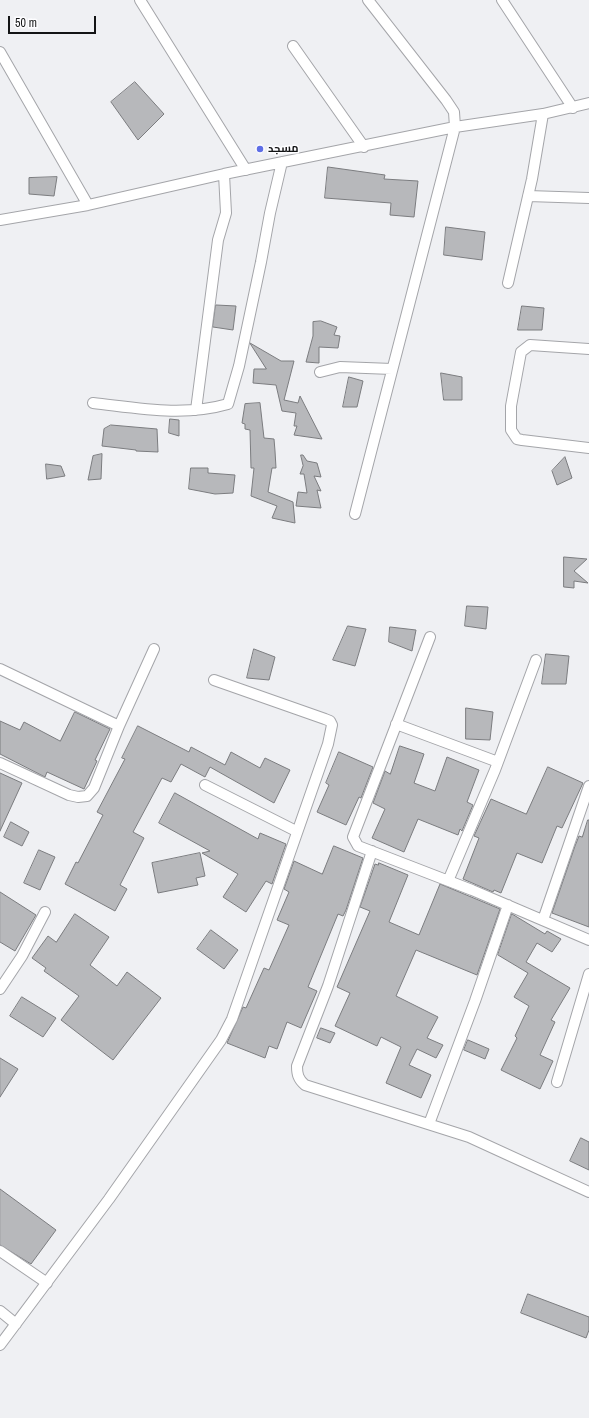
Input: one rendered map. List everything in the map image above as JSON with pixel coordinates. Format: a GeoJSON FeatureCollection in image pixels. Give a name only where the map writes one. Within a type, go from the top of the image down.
{"type":"FeatureCollection","features":[{"type":"Feature","properties":{"kind":"street"},"geometry":{"type":"LineString","coordinates":[[140,0],[246,170]]}},
{"type":"Feature","properties":{"kind":"street"},"geometry":{"type":"LineString","coordinates":[[355,514],[456,127],[454,112],[446,100],[368,0]]}},
{"type":"Feature","properties":{"kind":"street"},"geometry":{"type":"LineString","coordinates":[[502,0],[572,108]]}},
{"type":"Feature","properties":{"kind":"street"},"geometry":{"type":"LineString","coordinates":[[293,46],[364,147]]}},
{"type":"Feature","properties":{"kind":"street"},"geometry":{"type":"LineString","coordinates":[[0,52],[88,205]]}},
{"type":"Feature","properties":{"kind":"street"},"geometry":{"type":"LineString","coordinates":[[0,220],[88,205],[282,162],[364,147],[456,127],[543,114],[589,103]]}},
{"type":"Feature","properties":{"kind":"street"},"geometry":{"type":"LineString","coordinates":[[508,283],[528,196],[543,114]]}},
{"type":"Feature","properties":{"kind":"street"},"geometry":{"type":"LineString","coordinates":[[93,403],[174,412],[212,408],[228,404],[239,366],[270,213],[282,162]]}},
{"type":"Feature","properties":{"kind":"street"},"geometry":{"type":"LineString","coordinates":[[196,410],[218,240],[226,213],[224,174]]}},
{"type":"Feature","properties":{"kind":"street"},"geometry":{"type":"LineString","coordinates":[[528,196],[589,198]]}},
{"type":"Feature","properties":{"kind":"street"},"geometry":{"type":"LineString","coordinates":[[589,349],[530,345],[521,352],[511,406],[511,430],[517,438],[522,440],[589,448]]}},
{"type":"Feature","properties":{"kind":"street"},"geometry":{"type":"LineString","coordinates":[[320,372],[340,367],[392,369]]}},
{"type":"Feature","properties":{"kind":"street"},"geometry":{"type":"LineString","coordinates":[[430,637],[353,837],[358,846],[508,905],[589,940]]}},
{"type":"Feature","properties":{"kind":"street"},"geometry":{"type":"LineString","coordinates":[[0,764],[69,795],[78,797],[87,796],[94,788],[119,726],[154,650]]}},
{"type":"Feature","properties":{"kind":"street"},"geometry":{"type":"LineString","coordinates":[[448,881],[498,762],[536,660]]}},
{"type":"Feature","properties":{"kind":"street"},"geometry":{"type":"LineString","coordinates":[[0,669],[119,726]]}},
{"type":"Feature","properties":{"kind":"street"},"geometry":{"type":"LineString","coordinates":[[0,1345],[47,1283],[221,1040],[232,1019],[331,733],[332,725],[330,721],[214,680]]}},
{"type":"Feature","properties":{"kind":"street"},"geometry":{"type":"LineString","coordinates":[[396,724],[498,762]]}},
{"type":"Feature","properties":{"kind":"street"},"geometry":{"type":"LineString","coordinates":[[205,785],[296,831]]}},
{"type":"Feature","properties":{"kind":"street"},"geometry":{"type":"LineString","coordinates":[[543,920],[589,786]]}},
{"type":"Feature","properties":{"kind":"street"},"geometry":{"type":"LineString","coordinates":[[372,851],[328,986],[297,1066],[297,1076],[305,1084],[469,1137],[589,1192]]}},
{"type":"Feature","properties":{"kind":"street"},"geometry":{"type":"LineString","coordinates":[[429,1124],[475,1001],[508,905]]}},
{"type":"Feature","properties":{"kind":"street"},"geometry":{"type":"LineString","coordinates":[[0,990],[22,956],[45,912]]}},
{"type":"Feature","properties":{"kind":"street"},"geometry":{"type":"LineString","coordinates":[[557,1082],[589,974]]}},
{"type":"Feature","properties":{"kind":"street"},"geometry":{"type":"LineString","coordinates":[[0,1251],[47,1283]]}},
{"type":"Feature","properties":{"kind":"street"},"geometry":{"type":"LineString","coordinates":[[0,1311],[16,1324]]}},
{"type":"Feature","properties":{"kind":"building"},"geometry":{"type":"Polygon","coordinates":[[[135,82],[164,114],[138,140],[111,102],[135,82]]]}},
{"type":"Feature","properties":{"kind":"building"},"geometry":{"type":"Polygon","coordinates":[[[328,167],[385,175],[384,179],[418,181],[414,217],[390,215],[391,203],[325,198],[328,167]]]}},
{"type":"Feature","properties":{"kind":"building"},"geometry":{"type":"Polygon","coordinates":[[[57,177],[54,196],[29,194],[29,178],[57,177]]]}},
{"type":"Feature","properties":{"kind":"building"},"geometry":{"type":"Polygon","coordinates":[[[446,227],[485,232],[482,260],[444,255],[446,227]]]}},
{"type":"Feature","properties":{"kind":"building"},"geometry":{"type":"Polygon","coordinates":[[[216,305],[236,306],[233,330],[213,327],[216,305]]]}},
{"type":"Feature","properties":{"kind":"building"},"geometry":{"type":"Polygon","coordinates":[[[522,306],[544,308],[542,330],[518,330],[522,306]]]}},
{"type":"Feature","properties":{"kind":"building"},"geometry":{"type":"Polygon","coordinates":[[[321,321],[337,327],[334,335],[340,336],[338,348],[319,347],[319,363],[306,362],[313,336],[313,322],[321,321]]]}},
{"type":"Feature","properties":{"kind":"building"},"geometry":{"type":"Polygon","coordinates":[[[250,343],[281,361],[294,361],[284,400],[298,403],[300,396],[322,439],[294,435],[297,426],[294,426],[296,413],[282,411],[276,385],[253,383],[254,369],[266,369],[250,343]]]}},
{"type":"Feature","properties":{"kind":"building"},"geometry":{"type":"Polygon","coordinates":[[[441,373],[462,377],[462,400],[444,400],[441,373]]]}},
{"type":"Feature","properties":{"kind":"building"},"geometry":{"type":"Polygon","coordinates":[[[349,377],[363,381],[357,407],[343,407],[349,377]]]}},
{"type":"Feature","properties":{"kind":"building"},"geometry":{"type":"Polygon","coordinates":[[[260,403],[264,438],[274,439],[276,468],[272,468],[268,492],[293,502],[295,523],[272,518],[277,506],[251,496],[254,468],[251,468],[250,430],[245,429],[245,424],[242,423],[245,404],[260,403]]]}},
{"type":"Feature","properties":{"kind":"building"},"geometry":{"type":"Polygon","coordinates":[[[170,419],[179,420],[179,436],[169,433],[170,419]]]}},
{"type":"Feature","properties":{"kind":"building"},"geometry":{"type":"Polygon","coordinates":[[[111,425],[157,429],[158,452],[136,451],[102,446],[104,429],[111,425]]]}},
{"type":"Feature","properties":{"kind":"building"},"geometry":{"type":"Polygon","coordinates":[[[102,454],[101,479],[88,480],[93,456],[102,454]]]}},
{"type":"Feature","properties":{"kind":"building"},"geometry":{"type":"Polygon","coordinates":[[[301,455],[303,455],[307,461],[317,463],[321,477],[314,476],[321,491],[317,490],[321,508],[296,506],[298,492],[307,493],[304,474],[300,474],[303,466],[301,455]]]}},
{"type":"Feature","properties":{"kind":"building"},"geometry":{"type":"Polygon","coordinates":[[[565,457],[572,478],[557,485],[552,471],[565,457]]]}},
{"type":"Feature","properties":{"kind":"building"},"geometry":{"type":"Polygon","coordinates":[[[46,464],[61,466],[65,476],[47,479],[46,464]]]}},
{"type":"Feature","properties":{"kind":"building"},"geometry":{"type":"Polygon","coordinates":[[[191,468],[208,468],[208,473],[235,475],[233,493],[215,494],[189,489],[191,468]]]}},
{"type":"Feature","properties":{"kind":"building"},"geometry":{"type":"Polygon","coordinates":[[[564,557],[587,559],[574,571],[588,583],[574,581],[574,588],[564,587],[564,557]]]}},
{"type":"Feature","properties":{"kind":"building"},"geometry":{"type":"Polygon","coordinates":[[[467,606],[488,607],[486,629],[465,626],[467,606]]]}},
{"type":"Feature","properties":{"kind":"building"},"geometry":{"type":"Polygon","coordinates":[[[348,626],[366,629],[355,666],[333,660],[348,626]]]}},
{"type":"Feature","properties":{"kind":"building"},"geometry":{"type":"Polygon","coordinates":[[[390,627],[416,630],[412,651],[389,642],[390,627]]]}},
{"type":"Feature","properties":{"kind":"building"},"geometry":{"type":"Polygon","coordinates":[[[254,649],[275,657],[269,680],[247,678],[254,649]]]}},
{"type":"Feature","properties":{"kind":"building"},"geometry":{"type":"Polygon","coordinates":[[[546,654],[569,656],[566,684],[542,684],[546,654]]]}},
{"type":"Feature","properties":{"kind":"building"},"geometry":{"type":"Polygon","coordinates":[[[466,708],[493,712],[490,740],[466,739],[466,708]]]}},
{"type":"Feature","properties":{"kind":"building"},"geometry":{"type":"Polygon","coordinates":[[[75,712],[110,729],[95,760],[97,761],[84,789],[47,772],[45,777],[0,754],[0,721],[20,730],[24,722],[60,741],[75,712]]]}},
{"type":"Feature","properties":{"kind":"building"},"geometry":{"type":"Polygon","coordinates":[[[138,726],[189,752],[191,747],[225,765],[231,752],[260,768],[265,758],[290,770],[274,803],[210,767],[205,777],[181,764],[171,782],[162,778],[133,832],[144,838],[120,885],[127,889],[115,911],[65,884],[76,862],[78,863],[103,815],[97,812],[125,759],[122,758],[138,726]]]}},
{"type":"Feature","properties":{"kind":"building"},"geometry":{"type":"Polygon","coordinates":[[[400,746],[424,754],[414,783],[435,791],[447,757],[479,770],[467,802],[473,805],[462,831],[460,829],[458,835],[418,819],[404,852],[372,838],[385,809],[373,803],[385,771],[390,774],[400,746]]]}},
{"type":"Feature","properties":{"kind":"building"},"geometry":{"type":"Polygon","coordinates":[[[339,752],[373,767],[361,798],[359,797],[346,825],[317,812],[329,785],[326,783],[339,752]]]}},
{"type":"Feature","properties":{"kind":"building"},"geometry":{"type":"Polygon","coordinates":[[[548,767],[583,783],[562,828],[557,826],[542,863],[517,853],[501,893],[494,890],[493,892],[463,879],[479,838],[474,836],[491,799],[526,814],[548,767]]]}},
{"type":"Feature","properties":{"kind":"building"},"geometry":{"type":"Polygon","coordinates":[[[0,773],[22,783],[0,831],[0,773]]]}},
{"type":"Feature","properties":{"kind":"building"},"geometry":{"type":"Polygon","coordinates":[[[175,793],[258,839],[260,833],[286,844],[272,884],[266,881],[246,912],[223,897],[238,874],[202,853],[210,851],[159,823],[175,793]]]}},
{"type":"Feature","properties":{"kind":"building"},"geometry":{"type":"Polygon","coordinates":[[[588,820],[589,927],[552,913],[575,846],[579,836],[582,837],[588,820]]]}},
{"type":"Feature","properties":{"kind":"building"},"geometry":{"type":"Polygon","coordinates":[[[11,822],[29,832],[22,846],[4,837],[11,822]]]}},
{"type":"Feature","properties":{"kind":"building"},"geometry":{"type":"Polygon","coordinates":[[[334,846],[363,858],[346,910],[343,916],[338,914],[308,987],[317,991],[301,1028],[287,1022],[277,1049],[269,1046],[265,1058],[227,1043],[243,1007],[246,1008],[264,968],[269,970],[289,925],[277,920],[289,892],[284,889],[294,861],[322,874],[334,846]]]}},
{"type":"Feature","properties":{"kind":"building"},"geometry":{"type":"Polygon","coordinates":[[[39,850],[55,857],[40,890],[24,883],[39,850]]]}},
{"type":"Feature","properties":{"kind":"building"},"geometry":{"type":"Polygon","coordinates":[[[200,853],[205,876],[196,878],[198,885],[158,893],[152,863],[200,853]]]}},
{"type":"Feature","properties":{"kind":"building"},"geometry":{"type":"Polygon","coordinates":[[[379,863],[408,875],[389,922],[419,935],[440,884],[500,909],[477,975],[416,950],[396,996],[438,1017],[427,1038],[443,1045],[436,1058],[417,1049],[409,1065],[431,1075],[421,1098],[386,1083],[401,1047],[381,1037],[377,1046],[335,1026],[350,993],[337,987],[370,911],[360,907],[375,864],[378,865],[379,863]]]}},
{"type":"Feature","properties":{"kind":"building"},"geometry":{"type":"Polygon","coordinates":[[[0,892],[36,915],[15,951],[0,942],[0,892]]]}},
{"type":"Feature","properties":{"kind":"building"},"geometry":{"type":"Polygon","coordinates":[[[75,914],[109,937],[90,965],[117,986],[127,972],[161,998],[113,1060],[61,1020],[79,996],[44,971],[46,968],[32,958],[48,936],[56,942],[75,914]]]}},
{"type":"Feature","properties":{"kind":"building"},"geometry":{"type":"Polygon","coordinates":[[[512,914],[545,934],[547,931],[561,939],[552,952],[537,943],[526,962],[570,988],[551,1020],[555,1022],[540,1055],[553,1061],[540,1089],[501,1070],[517,1038],[515,1036],[529,1006],[514,997],[528,973],[498,955],[512,914]]]}},
{"type":"Feature","properties":{"kind":"building"},"geometry":{"type":"Polygon","coordinates":[[[211,930],[238,950],[224,969],[197,949],[211,930]]]}},
{"type":"Feature","properties":{"kind":"building"},"geometry":{"type":"Polygon","coordinates":[[[22,997],[56,1018],[43,1037],[10,1016],[22,997]]]}},
{"type":"Feature","properties":{"kind":"building"},"geometry":{"type":"Polygon","coordinates":[[[321,1028],[335,1033],[330,1043],[317,1038],[321,1028]]]}},
{"type":"Feature","properties":{"kind":"building"},"geometry":{"type":"Polygon","coordinates":[[[468,1040],[489,1049],[485,1059],[464,1050],[468,1040]]]}},
{"type":"Feature","properties":{"kind":"building"},"geometry":{"type":"Polygon","coordinates":[[[0,1058],[18,1069],[0,1097],[0,1058]]]}},
{"type":"Feature","properties":{"kind":"building"},"geometry":{"type":"Polygon","coordinates":[[[581,1138],[589,1142],[589,1170],[570,1161],[581,1138]]]}},
{"type":"Feature","properties":{"kind":"building"},"geometry":{"type":"Polygon","coordinates":[[[0,1189],[56,1230],[31,1264],[0,1245],[0,1189]]]}},
{"type":"Feature","properties":{"kind":"building"},"geometry":{"type":"Polygon","coordinates":[[[528,1294],[589,1317],[589,1330],[586,1338],[521,1313],[528,1294]]]}},
{"type":"Feature","properties":{"kind":"place","name":"مسجد"},"geometry":{"type":"Point","coordinates":[260,149]}}]}
